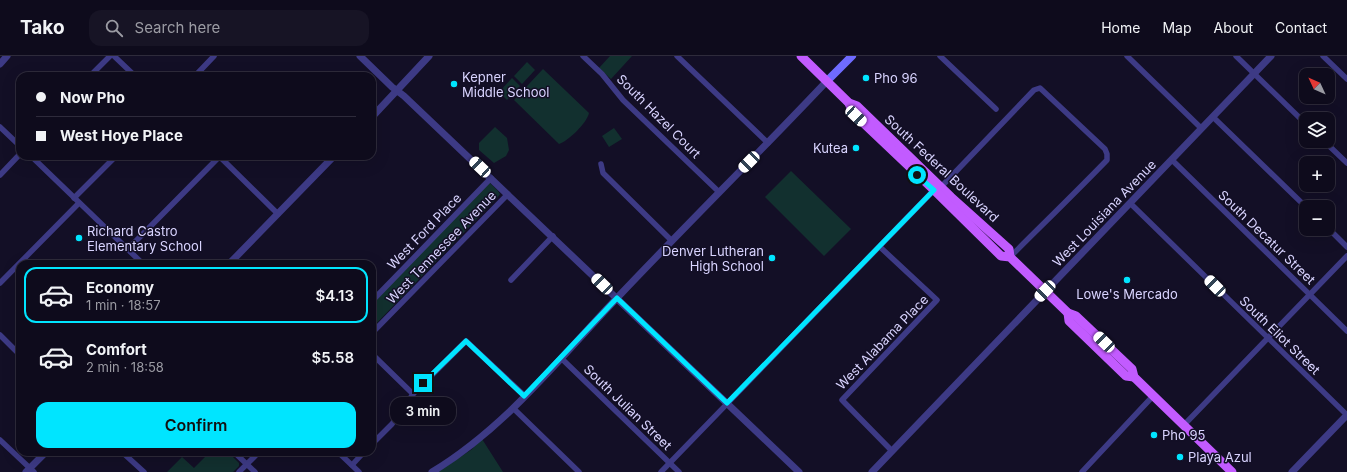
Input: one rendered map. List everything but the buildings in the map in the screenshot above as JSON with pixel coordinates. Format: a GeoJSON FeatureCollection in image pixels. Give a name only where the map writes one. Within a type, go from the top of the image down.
{"type":"FeatureCollection","features":[{"type":"Feature","properties":{"kind":"main road","name":"South Federal Boulevard"},"geometry":{"type":"LineString","coordinates":[[801,56],[849,103],[856,116],[938,188],[1001,256],[1010,257],[1068,313],[1076,316],[1132,369],[1134,377],[1232,472]]}},
{"type":"Feature","properties":{"kind":"main road"},"geometry":{"type":"LineString","coordinates":[[827,81],[852,56]]}},
{"type":"Feature","properties":{"kind":"street"},"geometry":{"type":"LineString","coordinates":[[0,64],[7,56]]}},
{"type":"Feature","properties":{"kind":"street"},"geometry":{"type":"LineString","coordinates":[[94,72],[110,56]]}},
{"type":"Feature","properties":{"kind":"street"},"geometry":{"type":"LineString","coordinates":[[114,56],[131,72]]}},
{"type":"Feature","properties":{"kind":"street"},"geometry":{"type":"LineString","coordinates":[[199,72],[214,56]]}},
{"type":"Feature","properties":{"kind":"street"},"geometry":{"type":"LineString","coordinates":[[360,56],[553,236],[799,472]]}},
{"type":"Feature","properties":{"kind":"street"},"geometry":{"type":"LineString","coordinates":[[376,113],[428,56]]}},
{"type":"Feature","properties":{"kind":"street","name":"South Hazel Court"},"geometry":{"type":"LineString","coordinates":[[583,56],[602,74],[623,100],[719,192]]}},
{"type":"Feature","properties":{"kind":"street"},"geometry":{"type":"LineString","coordinates":[[677,56],[768,143]]}},
{"type":"Feature","properties":{"kind":"street"},"geometry":{"type":"LineString","coordinates":[[940,56],[996,109]]}},
{"type":"Feature","properties":{"kind":"street"},"geometry":{"type":"LineString","coordinates":[[1127,56],[1202,128]]}},
{"type":"Feature","properties":{"kind":"street"},"geometry":{"type":"LineString","coordinates":[[1236,56],[1299,117]]}},
{"type":"Feature","properties":{"kind":"street","name":"West Louisiana Avenue"},"geometry":{"type":"LineString","coordinates":[[872,472],[1270,56]]}},
{"type":"Feature","properties":{"kind":"street"},"geometry":{"type":"LineString","coordinates":[[1323,56],[1347,79]]}},
{"type":"Feature","properties":{"kind":"street"},"geometry":{"type":"LineString","coordinates":[[432,472],[479,439],[513,408],[827,81]]}},
{"type":"Feature","properties":{"kind":"street"},"geometry":{"type":"LineString","coordinates":[[661,472],[1034,90],[1040,88],[1105,149],[1107,160],[1058,211],[1010,257]]}},
{"type":"Feature","properties":{"kind":"street"},"geometry":{"type":"LineString","coordinates":[[1213,117],[1299,200]]}},
{"type":"Feature","properties":{"kind":"street"},"geometry":{"type":"LineString","coordinates":[[0,127],[16,142]]}},
{"type":"Feature","properties":{"kind":"street"},"geometry":{"type":"LineString","coordinates":[[1331,148],[1347,163]]}},
{"type":"Feature","properties":{"kind":"street"},"geometry":{"type":"LineString","coordinates":[[0,175],[16,158]]}},
{"type":"Feature","properties":{"kind":"street"},"geometry":{"type":"LineString","coordinates":[[35,160],[139,260]]}},
{"type":"Feature","properties":{"kind":"street"},"geometry":{"type":"LineString","coordinates":[[74,198],[112,160]]}},
{"type":"Feature","properties":{"kind":"street"},"geometry":{"type":"LineString","coordinates":[[128,249],[215,160]]}},
{"type":"Feature","properties":{"kind":"street"},"geometry":{"type":"LineString","coordinates":[[223,160],[278,214]]}},
{"type":"Feature","properties":{"kind":"street"},"geometry":{"type":"LineString","coordinates":[[233,260],[330,160]]}},
{"type":"Feature","properties":{"kind":"street","name":"South Decatur Street"},"geometry":{"type":"LineString","coordinates":[[1172,160],[1347,331]]}},
{"type":"Feature","properties":{"kind":"street"},"geometry":{"type":"LineString","coordinates":[[601,164],[603,173],[672,241]]}},
{"type":"Feature","properties":{"kind":"street","name":"West Ford Place"},"geometry":{"type":"LineString","coordinates":[[376,297],[491,178]]}},
{"type":"Feature","properties":{"kind":"street","name":"West Tennessee Avenue"},"geometry":{"type":"LineString","coordinates":[[376,329],[508,194]]}},
{"type":"Feature","properties":{"kind":"street"},"geometry":{"type":"LineString","coordinates":[[23,260],[79,203]]}},
{"type":"Feature","properties":{"kind":"street","name":"South Eliot Street"},"geometry":{"type":"LineString","coordinates":[[1130,203],[1347,415]]}},
{"type":"Feature","properties":{"kind":"street"},"geometry":{"type":"LineString","coordinates":[[1335,235],[1347,247]]}},
{"type":"Feature","properties":{"kind":"street"},"geometry":{"type":"LineString","coordinates":[[511,280],[553,236]]}},
{"type":"Feature","properties":{"kind":"street","name":"West Alabama Place"},"geometry":{"type":"LineString","coordinates":[[880,247],[938,300],[842,400],[892,451]]}},
{"type":"Feature","properties":{"kind":"street"},"geometry":{"type":"LineString","coordinates":[[1183,426],[1347,256]]}},
{"type":"Feature","properties":{"kind":"street"},"geometry":{"type":"LineString","coordinates":[[0,284],[16,268]]}},
{"type":"Feature","properties":{"kind":"street"},"geometry":{"type":"LineString","coordinates":[[0,335],[16,350]]}},
{"type":"Feature","properties":{"kind":"street"},"geometry":{"type":"LineString","coordinates":[[376,440],[392,424],[413,394],[466,341],[524,396]]}},
{"type":"Feature","properties":{"kind":"street"},"geometry":{"type":"LineString","coordinates":[[376,358],[413,394]]}},
{"type":"Feature","properties":{"kind":"street","name":"South Julian Street"},"geometry":{"type":"LineString","coordinates":[[561,358],[679,472]]}},
{"type":"Feature","properties":{"kind":"street"},"geometry":{"type":"LineString","coordinates":[[1082,472],[1153,396]]}},
{"type":"Feature","properties":{"kind":"street"},"geometry":{"type":"LineString","coordinates":[[513,408],[579,472]]}},
{"type":"Feature","properties":{"kind":"street"},"geometry":{"type":"LineString","coordinates":[[1292,472],[1347,415]]}},
{"type":"Feature","properties":{"kind":"street"},"geometry":{"type":"LineString","coordinates":[[0,440],[30,471],[43,456]]}},
{"type":"Feature","properties":{"kind":"street"},"geometry":{"type":"LineString","coordinates":[[126,456],[144,472]]}},
{"type":"Feature","properties":{"kind":"street"},"geometry":{"type":"LineString","coordinates":[[238,456],[255,472]]}},
{"type":"Feature","properties":{"kind":"street"},"geometry":{"type":"LineString","coordinates":[[239,472],[255,456]]}},
{"type":"Feature","properties":{"kind":"street"},"geometry":{"type":"LineString","coordinates":[[342,456],[359,472]]}},
{"type":"Feature","properties":{"kind":"street"},"geometry":{"type":"LineString","coordinates":[[352,465],[360,456]]}},
{"type":"Feature","properties":{"kind":"green space"},"geometry":{"type":"Polygon","coordinates":[[[610,56],[632,56],[611,79],[599,68],[610,56]]]}},
{"type":"Feature","properties":{"kind":"green space"},"geometry":{"type":"Polygon","coordinates":[[[527,62],[535,70],[522,84],[514,76],[527,62]]]}},
{"type":"Feature","properties":{"kind":"green space"},"geometry":{"type":"Polygon","coordinates":[[[543,69],[589,113],[585,122],[577,131],[559,144],[514,100],[543,69]]]}},
{"type":"Feature","properties":{"kind":"green space"},"geometry":{"type":"Polygon","coordinates":[[[512,78],[520,86],[507,100],[499,92],[512,78]]]}},
{"type":"Feature","properties":{"kind":"green space"},"geometry":{"type":"Polygon","coordinates":[[[495,127],[507,138],[509,150],[506,156],[494,163],[479,150],[479,143],[495,127]]]}},
{"type":"Feature","properties":{"kind":"green space"},"geometry":{"type":"Polygon","coordinates":[[[614,128],[622,139],[609,147],[602,136],[614,128]]]}},
{"type":"Feature","properties":{"kind":"green space"},"geometry":{"type":"Polygon","coordinates":[[[791,171],[851,229],[824,256],[765,197],[791,171]]]}},
{"type":"Feature","properties":{"kind":"green space"},"geometry":{"type":"Polygon","coordinates":[[[488,183],[490,183],[498,191],[500,194],[497,198],[376,324],[376,297],[488,183]]]}},
{"type":"Feature","properties":{"kind":"green space"},"geometry":{"type":"Polygon","coordinates":[[[482,439],[503,472],[437,472],[471,450],[482,439]]]}},
{"type":"Feature","properties":{"kind":"green space"},"geometry":{"type":"Polygon","coordinates":[[[206,456],[232,456],[239,463],[239,466],[233,472],[167,472],[182,457],[194,468],[206,456]]]}},
{"type":"Feature","properties":{"kind":"place","name":"Pho 96"},"geometry":{"type":"Point","coordinates":[866,78]}},
{"type":"Feature","properties":{"kind":"place","name":"Kepner Middle School"},"geometry":{"type":"Point","coordinates":[454,84]}},
{"type":"Feature","properties":{"kind":"place","name":"Kutea"},"geometry":{"type":"Point","coordinates":[856,148]}},
{"type":"Feature","properties":{"kind":"place","name":"Richard Castro Elementary School"},"geometry":{"type":"Point","coordinates":[79,238]}},
{"type":"Feature","properties":{"kind":"place","name":"Denver Lutheran High School"},"geometry":{"type":"Point","coordinates":[772,258]}},
{"type":"Feature","properties":{"kind":"place","name":"Lowe's Mercado"},"geometry":{"type":"Point","coordinates":[1127,280]}},
{"type":"Feature","properties":{"kind":"place","name":"Pho 95"},"geometry":{"type":"Point","coordinates":[1154,435]}},
{"type":"Feature","properties":{"kind":"place","name":"Playa Azul"},"geometry":{"type":"Point","coordinates":[1180,457]}},
{"type":"Feature","properties":{"kind":"route"},"geometry":{"type":"LineString","coordinates":[[423,383],[466,341],[524,396],[617,298],[727,403],[934,190],[917,175]]}}]}
